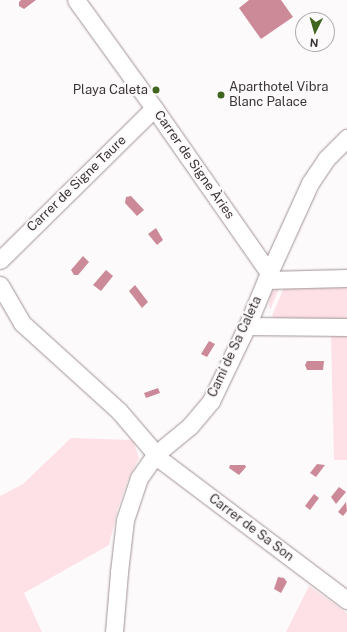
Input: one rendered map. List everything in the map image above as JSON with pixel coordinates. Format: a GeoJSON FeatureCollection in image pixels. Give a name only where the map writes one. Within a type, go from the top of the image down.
{"type":"FeatureCollection","features":[{"type":"Feature","properties":{"kind":"street","name":"Carrer de Signe Àries"},"geometry":{"type":"LineString","coordinates":[[76,0],[154,108],[267,277]]}},
{"type":"Feature","properties":{"kind":"street","name":"Carrer de Signe Taure"},"geometry":{"type":"LineString","coordinates":[[0,260],[154,108]]}},
{"type":"Feature","properties":{"kind":"street","name":"Camí de Sa Caleta"},"geometry":{"type":"LineString","coordinates":[[114,632],[118,572],[126,520],[140,478],[156,454],[190,426],[211,401],[247,326],[267,277],[310,183],[326,160],[347,138]]}},
{"type":"Feature","properties":{"kind":"street"},"geometry":{"type":"LineString","coordinates":[[267,277],[347,278]]}},
{"type":"Feature","properties":{"kind":"street","name":"Carrer de Sa Son"},"geometry":{"type":"LineString","coordinates":[[0,285],[22,323],[119,411],[156,454],[170,467],[347,600]]}},
{"type":"Feature","properties":{"kind":"street"},"geometry":{"type":"LineString","coordinates":[[247,326],[347,327]]}},
{"type":"Feature","properties":{"kind":"shaded area"},"geometry":{"type":"Polygon","coordinates":[[[21,0],[36,0],[24,9],[19,6],[19,2],[21,0]]]}},
{"type":"Feature","properties":{"kind":"shaded area"},"geometry":{"type":"Polygon","coordinates":[[[249,0],[281,0],[293,17],[261,39],[239,8],[249,0]]]}},
{"type":"Feature","properties":{"kind":"shaded area"},"geometry":{"type":"Polygon","coordinates":[[[131,196],[144,210],[137,216],[125,203],[126,197],[131,196]]]}},
{"type":"Feature","properties":{"kind":"shaded area"},"geometry":{"type":"Polygon","coordinates":[[[156,228],[163,240],[157,245],[148,234],[156,228]]]}},
{"type":"Feature","properties":{"kind":"shaded area"},"geometry":{"type":"Polygon","coordinates":[[[83,256],[89,262],[78,275],[74,275],[71,270],[83,256]]]}},
{"type":"Feature","properties":{"kind":"shaded area"},"geometry":{"type":"Polygon","coordinates":[[[106,270],[113,276],[101,291],[93,285],[106,270]]]}},
{"type":"Feature","properties":{"kind":"shaded area"},"geometry":{"type":"Polygon","coordinates":[[[347,284],[347,321],[275,319],[272,316],[285,285],[347,284]]]}},
{"type":"Feature","properties":{"kind":"shaded area"},"geometry":{"type":"Polygon","coordinates":[[[135,285],[148,302],[142,308],[129,291],[135,285]]]}},
{"type":"Feature","properties":{"kind":"shaded area"},"geometry":{"type":"Polygon","coordinates":[[[280,286],[270,310],[270,295],[280,286]]]}},
{"type":"Feature","properties":{"kind":"shaded area"},"geometry":{"type":"Polygon","coordinates":[[[331,336],[347,336],[347,460],[334,460],[331,336]]]}},
{"type":"Feature","properties":{"kind":"shaded area"},"geometry":{"type":"Polygon","coordinates":[[[209,341],[215,344],[207,357],[201,354],[209,341]]]}},
{"type":"Feature","properties":{"kind":"shaded area"},"geometry":{"type":"Polygon","coordinates":[[[307,361],[324,361],[323,370],[307,370],[305,365],[307,361]]]}},
{"type":"Feature","properties":{"kind":"shaded area"},"geometry":{"type":"Polygon","coordinates":[[[158,388],[160,393],[146,398],[144,393],[158,388]]]}},
{"type":"Feature","properties":{"kind":"shaded area"},"geometry":{"type":"Polygon","coordinates":[[[71,438],[133,440],[139,458],[127,482],[118,508],[109,545],[24,593],[42,632],[0,632],[0,496],[23,484],[71,438]]]}},
{"type":"Feature","properties":{"kind":"shaded area"},"geometry":{"type":"Polygon","coordinates":[[[317,464],[325,465],[316,477],[310,473],[317,464]]]}},
{"type":"Feature","properties":{"kind":"shaded area"},"geometry":{"type":"Polygon","coordinates":[[[230,465],[245,465],[246,467],[239,475],[229,468],[230,465]]]}},
{"type":"Feature","properties":{"kind":"shaded area"},"geometry":{"type":"Polygon","coordinates":[[[339,487],[346,492],[336,504],[331,497],[339,487]]]}},
{"type":"Feature","properties":{"kind":"shaded area"},"geometry":{"type":"Polygon","coordinates":[[[314,494],[319,498],[310,510],[305,506],[314,494]]]}},
{"type":"Feature","properties":{"kind":"shaded area"},"geometry":{"type":"Polygon","coordinates":[[[346,502],[347,511],[343,516],[338,512],[346,502]]]}},
{"type":"Feature","properties":{"kind":"shaded area"},"geometry":{"type":"Polygon","coordinates":[[[278,577],[284,578],[287,582],[281,593],[274,589],[278,577]]]}},
{"type":"Feature","properties":{"kind":"shaded area"},"geometry":{"type":"Polygon","coordinates":[[[309,586],[347,613],[347,632],[286,632],[309,586]]]}},
{"type":"Feature","properties":{"kind":"place","name":"Playa Caleta"},"geometry":{"type":"Point","coordinates":[156,90]}},
{"type":"Feature","properties":{"kind":"place","name":"Aparthotel Vibra Blanc Palace"},"geometry":{"type":"Point","coordinates":[221,95]}}]}
